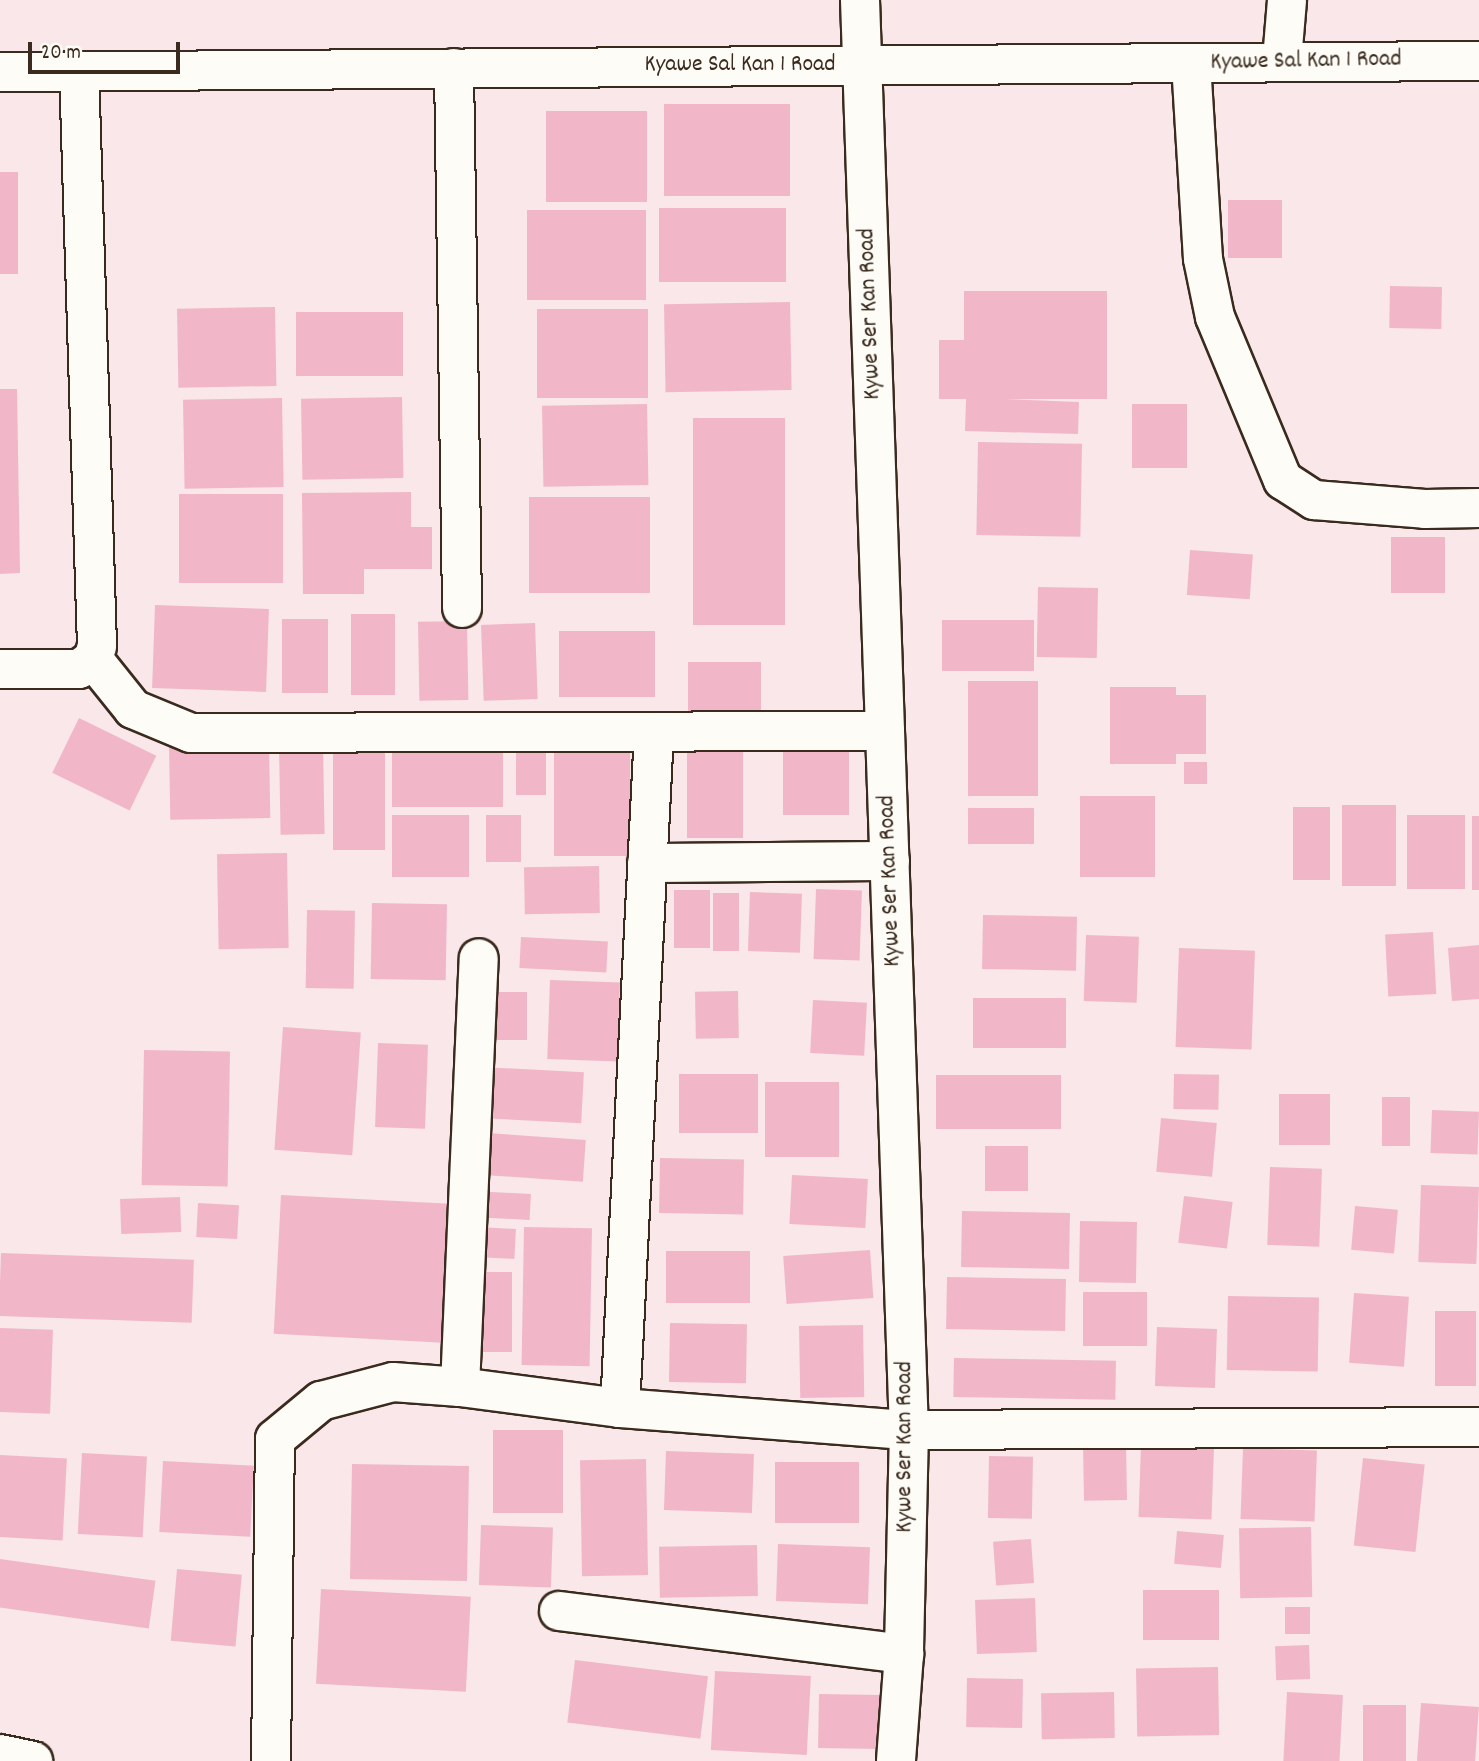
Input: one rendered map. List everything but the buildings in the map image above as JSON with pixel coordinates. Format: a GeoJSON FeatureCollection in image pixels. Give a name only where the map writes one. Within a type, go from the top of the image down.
{"type":"FeatureCollection","features":[{"type":"Feature","properties":{"kind":"street","name":"Kywe Ser Kan Road"},"geometry":{"type":"LineString","coordinates":[[860,0],[909,1430],[904,1654],[896,1761]]}},
{"type":"Feature","properties":{"kind":"street"},"geometry":{"type":"LineString","coordinates":[[1283,60],[1287,0]]}},
{"type":"Feature","properties":{"kind":"street","name":"Kyawe Sal Kan 1 Road"},"geometry":{"type":"LineString","coordinates":[[0,72],[1191,64],[1283,60],[1479,61]]}},
{"type":"Feature","properties":{"kind":"street"},"geometry":{"type":"LineString","coordinates":[[1191,64],[1203,260],[1215,317],[1283,480],[1314,500],[1425,509],[1479,508]]}},
{"type":"Feature","properties":{"kind":"street"},"geometry":{"type":"LineString","coordinates":[[454,68],[462,608]]}},
{"type":"Feature","properties":{"kind":"street"},"geometry":{"type":"LineString","coordinates":[[0,669],[79,669],[93,659],[97,646],[79,71]]}},
{"type":"Feature","properties":{"kind":"street"},"geometry":{"type":"LineString","coordinates":[[93,659],[134,709],[191,733],[885,730]]}},
{"type":"Feature","properties":{"kind":"street"},"geometry":{"type":"LineString","coordinates":[[620,1408],[654,733]]}},
{"type":"Feature","properties":{"kind":"street"},"geometry":{"type":"LineString","coordinates":[[647,863],[890,861]]}},
{"type":"Feature","properties":{"kind":"street"},"geometry":{"type":"LineString","coordinates":[[460,1387],[479,958]]}},
{"type":"Feature","properties":{"kind":"street"},"geometry":{"type":"LineString","coordinates":[[271,1761],[275,1439],[321,1401],[393,1382],[460,1387],[620,1408],[909,1430],[1479,1427]]}},
{"type":"Feature","properties":{"kind":"street"},"geometry":{"type":"LineString","coordinates":[[559,1611],[904,1654]]}},
{"type":"Feature","properties":{"kind":"street"},"geometry":{"type":"LineString","coordinates":[[0,1754],[33,1761]]}}]}
